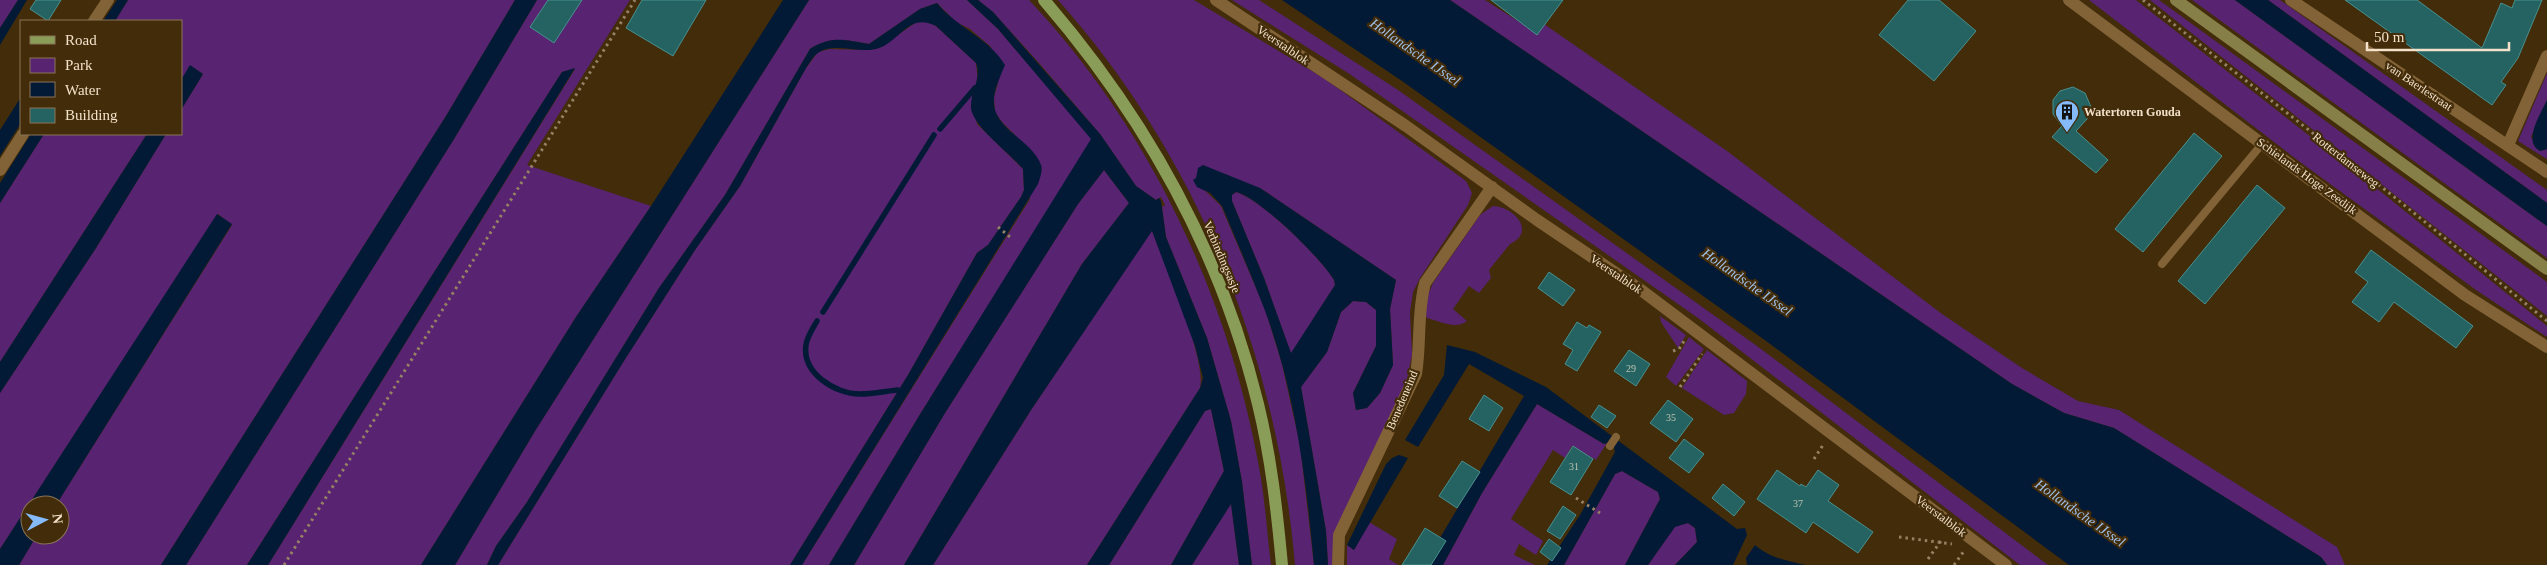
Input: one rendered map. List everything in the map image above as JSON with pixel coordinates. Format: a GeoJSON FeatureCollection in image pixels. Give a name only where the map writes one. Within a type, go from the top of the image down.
{"type":"FeatureCollection","features":[{"type":"Feature","properties":{"kind":"main road","name":"Verbindingsasje"},"geometry":{"type":"LineString","coordinates":[[1044,0],[1074,36],[1122,100],[1160,159],[1188,212],[1218,278],[1239,336],[1258,404],[1270,465],[1282,565]]}},
{"type":"Feature","properties":{"kind":"main road"},"geometry":{"type":"LineString","coordinates":[[2176,0],[2547,269]]}},
{"type":"Feature","properties":{"kind":"street"},"geometry":{"type":"LineString","coordinates":[[95,20],[108,0]]}},
{"type":"Feature","properties":{"kind":"street","name":"Veerstalblok"},"geometry":{"type":"LineString","coordinates":[[1216,0],[1406,126],[1698,332],[2006,565]]}},
{"type":"Feature","properties":{"kind":"street","name":"Schielands Hoge Zeedijk"},"geometry":{"type":"LineString","coordinates":[[2069,0],[2465,295],[2547,348]]}},
{"type":"Feature","properties":{"kind":"street","name":"van Baerlestraat"},"geometry":{"type":"LineString","coordinates":[[2291,0],[2547,172]]}},
{"type":"Feature","properties":{"kind":"street"},"geometry":{"type":"LineString","coordinates":[[2508,145],[2547,56]]}},
{"type":"Feature","properties":{"kind":"street"},"geometry":{"type":"LineString","coordinates":[[0,170],[22,135]]}},
{"type":"Feature","properties":{"kind":"street","name":"Benedeneind"},"geometry":{"type":"LineString","coordinates":[[1338,565],[1339,535],[1416,374],[1420,350],[1422,295],[1425,283],[1492,187]]}},
{"type":"Feature","properties":{"kind":"lane"},"geometry":{"type":"LineString","coordinates":[[2162,264],[2262,144]]}},
{"type":"Feature","properties":{"kind":"lane"},"geometry":{"type":"LineString","coordinates":[[1610,446],[1616,437]]}},
{"type":"Feature","properties":{"kind":"path"},"geometry":{"type":"LineString","coordinates":[[284,565],[635,0]]}},
{"type":"Feature","properties":{"kind":"path","name":"Rotterdamseweg"},"geometry":{"type":"LineString","coordinates":[[2143,0],[2547,321]]}},
{"type":"Feature","properties":{"kind":"path"},"geometry":{"type":"LineString","coordinates":[[998,227],[1010,237]]}},
{"type":"Feature","properties":{"kind":"path"},"geometry":{"type":"LineString","coordinates":[[1673,351],[1679,349]]}},
{"type":"Feature","properties":{"kind":"path"},"geometry":{"type":"LineString","coordinates":[[1680,387],[1706,350]]}},
{"type":"Feature","properties":{"kind":"path"},"geometry":{"type":"LineString","coordinates":[[1814,459],[1826,442]]}},
{"type":"Feature","properties":{"kind":"path"},"geometry":{"type":"LineString","coordinates":[[1576,498],[1600,513]]}},
{"type":"Feature","properties":{"kind":"path"},"geometry":{"type":"LineString","coordinates":[[1898,537],[1958,545]]}},
{"type":"Feature","properties":{"kind":"path"},"geometry":{"type":"LineString","coordinates":[[1928,559],[1943,538]]}},
{"type":"Feature","properties":{"kind":"path"},"geometry":{"type":"LineString","coordinates":[[1954,565],[1967,546]]}},
{"type":"Feature","properties":{"kind":"green space"},"geometry":{"type":"Polygon","coordinates":[[[0,0],[18,0],[0,28],[0,0]]]}},
{"type":"Feature","properties":{"kind":"green space"},"geometry":{"type":"Polygon","coordinates":[[[128,0],[515,0],[446,116],[161,565],[19,565],[31,545],[70,545],[70,495],[62,495],[232,225],[218,214],[35,495],[20,495],[20,518],[0,549],[0,393],[96,248],[165,135],[182,135],[182,108],[203,74],[190,66],[182,78],[182,20],[116,20],[128,0]]]}},
{"type":"Feature","properties":{"kind":"green space"},"geometry":{"type":"Polygon","coordinates":[[[537,0],[630,0],[527,165],[651,206],[576,317],[421,565],[268,565],[575,69],[562,72],[247,565],[186,565],[454,139],[537,0]]]}},
{"type":"Feature","properties":{"kind":"green space"},"geometry":{"type":"Polygon","coordinates":[[[809,0],[967,0],[998,29],[1092,139],[919,416],[829,565],[802,565],[1030,199],[1017,137],[995,112],[994,97],[998,83],[991,47],[970,29],[956,22],[937,3],[920,9],[869,44],[838,40],[824,42],[810,49],[725,195],[659,288],[527,502],[496,546],[487,565],[455,565],[535,431],[809,0]]]}},
{"type":"Feature","properties":{"kind":"green space"},"geometry":{"type":"Polygon","coordinates":[[[978,0],[1029,0],[1072,49],[1111,102],[1146,158],[1177,217],[1204,277],[1227,339],[1245,403],[1261,479],[1271,565],[1252,565],[1242,482],[1231,421],[1207,338],[1166,237],[1162,207],[1165,205],[1161,197],[1156,200],[1136,186],[1100,134],[993,12],[978,0]]]}},
{"type":"Feature","properties":{"kind":"green space"},"geometry":{"type":"Polygon","coordinates":[[[1058,0],[1194,0],[1325,79],[1466,181],[1472,193],[1468,205],[1420,278],[1413,292],[1410,312],[1412,355],[1406,384],[1333,565],[1328,565],[1326,531],[1301,387],[1327,352],[1341,312],[1353,301],[1366,302],[1376,310],[1376,346],[1353,393],[1356,410],[1367,408],[1380,393],[1393,365],[1390,309],[1396,280],[1260,188],[1194,180],[1221,206],[1265,309],[1282,364],[1300,445],[1314,565],[1295,565],[1285,487],[1270,411],[1249,336],[1222,263],[1190,193],[1152,125],[1108,61],[1058,0]]]}},
{"type":"Feature","properties":{"kind":"green space"},"geometry":{"type":"Polygon","coordinates":[[[1232,0],[1259,0],[1398,90],[1757,346],[2048,565],[2020,565],[1698,318],[1348,73],[1232,0]]]}},
{"type":"Feature","properties":{"kind":"green space"},"geometry":{"type":"Polygon","coordinates":[[[1450,0],[1485,0],[1532,30],[1544,24],[1727,151],[1942,314],[2022,368],[2078,401],[2119,410],[2337,547],[2345,565],[2327,565],[2321,557],[2114,428],[2064,413],[2012,384],[1450,0]]]}},
{"type":"Feature","properties":{"kind":"green space"},"geometry":{"type":"Polygon","coordinates":[[[2089,0],[2136,0],[2385,195],[2547,326],[2547,337],[2476,290],[2304,165],[2089,0]]]}},
{"type":"Feature","properties":{"kind":"green space"},"geometry":{"type":"Polygon","coordinates":[[[2150,0],[2159,0],[2547,282],[2547,316],[2150,0]]]}},
{"type":"Feature","properties":{"kind":"green space"},"geometry":{"type":"Polygon","coordinates":[[[2192,0],[2235,0],[2547,226],[2547,258],[2192,0]]]}},
{"type":"Feature","properties":{"kind":"green space"},"geometry":{"type":"Polygon","coordinates":[[[2268,0],[2280,0],[2547,190],[2547,203],[2268,0]]]}},
{"type":"Feature","properties":{"kind":"green space"},"geometry":{"type":"Polygon","coordinates":[[[918,21],[928,22],[936,26],[976,63],[978,82],[972,94],[977,124],[1023,169],[1024,190],[988,245],[977,253],[908,375],[790,565],[498,565],[622,364],[695,250],[740,186],[806,68],[818,52],[830,49],[869,50],[879,48],[918,21]]]}},
{"type":"Feature","properties":{"kind":"green space"},"geometry":{"type":"Polygon","coordinates":[[[2547,73],[2547,100],[2531,137],[2540,151],[2547,149],[2547,159],[2518,141],[2547,73]]]}},
{"type":"Feature","properties":{"kind":"green space"},"geometry":{"type":"Polygon","coordinates":[[[43,135],[146,135],[0,362],[0,203],[43,135]]]}},
{"type":"Feature","properties":{"kind":"green space"},"geometry":{"type":"Polygon","coordinates":[[[1104,170],[1129,203],[1082,264],[904,565],[854,565],[945,413],[1078,204],[1104,170]]]}},
{"type":"Feature","properties":{"kind":"green space"},"geometry":{"type":"Polygon","coordinates":[[[1236,192],[1260,206],[1290,230],[1334,280],[1335,285],[1291,354],[1264,278],[1232,201],[1232,195],[1236,192]]]}},
{"type":"Feature","properties":{"kind":"green space"},"geometry":{"type":"Polygon","coordinates":[[[1493,206],[1509,211],[1520,221],[1522,227],[1518,239],[1510,244],[1489,270],[1491,278],[1479,293],[1469,286],[1453,309],[1467,321],[1463,324],[1453,325],[1427,318],[1425,314],[1427,297],[1433,283],[1480,215],[1493,206]]]}},
{"type":"Feature","properties":{"kind":"green space"},"geometry":{"type":"Polygon","coordinates":[[[1152,230],[1191,334],[1200,374],[1200,388],[1087,565],[933,565],[1031,410],[1152,230]]]}},
{"type":"Feature","properties":{"kind":"green space"},"geometry":{"type":"Polygon","coordinates":[[[1660,316],[1686,335],[1678,348],[1661,322],[1660,316]]]}},
{"type":"Feature","properties":{"kind":"green space"},"geometry":{"type":"Polygon","coordinates":[[[1689,337],[1704,349],[1676,386],[1666,377],[1689,337]]]}},
{"type":"Feature","properties":{"kind":"green space"},"geometry":{"type":"Polygon","coordinates":[[[1707,350],[1747,381],[1746,394],[1734,413],[1724,415],[1682,388],[1707,350]]]}},
{"type":"Feature","properties":{"kind":"green space"},"geometry":{"type":"Polygon","coordinates":[[[1537,404],[1604,444],[1607,443],[1596,460],[1572,446],[1565,458],[1553,450],[1511,519],[1543,541],[1536,555],[1519,544],[1514,555],[1535,565],[1443,565],[1482,493],[1537,404]]]}},
{"type":"Feature","properties":{"kind":"green space"},"geometry":{"type":"Polygon","coordinates":[[[1211,409],[1224,471],[1171,565],[1109,565],[1205,411],[1211,409]]]}},
{"type":"Feature","properties":{"kind":"green space"},"geometry":{"type":"Polygon","coordinates":[[[1622,471],[1658,492],[1660,499],[1625,565],[1564,565],[1615,474],[1622,471]]]}},
{"type":"Feature","properties":{"kind":"green space"},"geometry":{"type":"Polygon","coordinates":[[[1231,503],[1239,565],[1192,565],[1231,503]]]}},
{"type":"Feature","properties":{"kind":"green space"},"geometry":{"type":"Polygon","coordinates":[[[1369,522],[1397,539],[1389,559],[1398,565],[1347,565],[1347,545],[1354,550],[1369,522]]]}},
{"type":"Feature","properties":{"kind":"green space"},"geometry":{"type":"Polygon","coordinates":[[[1688,523],[1695,528],[1697,542],[1675,565],[1648,565],[1675,526],[1688,523]]]}},
{"type":"Feature","properties":{"kind":"water"},"geometry":{"type":"Polygon","coordinates":[[[18,0],[27,0],[0,45],[0,28],[18,0]]]}},
{"type":"Feature","properties":{"kind":"water"},"geometry":{"type":"Polygon","coordinates":[[[117,0],[128,0],[116,20],[104,20],[117,0]]]}},
{"type":"Feature","properties":{"kind":"water"},"geometry":{"type":"Polygon","coordinates":[[[515,0],[537,0],[454,139],[186,565],[161,565],[446,116],[515,0]]]}},
{"type":"Feature","properties":{"kind":"water"},"geometry":{"type":"Polygon","coordinates":[[[783,0],[809,0],[535,431],[455,565],[421,565],[576,317],[651,206],[783,0]]]}},
{"type":"Feature","properties":{"kind":"water"},"geometry":{"type":"Polygon","coordinates":[[[967,0],[978,0],[993,12],[1100,134],[1136,186],[1156,200],[1159,198],[1161,201],[1166,237],[1207,338],[1231,421],[1242,482],[1252,565],[1239,565],[1231,504],[1192,565],[1171,565],[1224,471],[1211,409],[1205,411],[1109,565],[1087,565],[1200,388],[1203,378],[1195,346],[1152,231],[1031,410],[933,565],[904,565],[1082,264],[1129,203],[1104,170],[1078,204],[945,413],[854,565],[829,565],[1091,139],[998,29],[967,0]]]}},
{"type":"Feature","properties":{"kind":"water","name":"Hollandsche IJssel"},"geometry":{"type":"Polygon","coordinates":[[[1282,0],[1450,0],[2012,384],[2064,413],[2114,428],[2321,557],[2327,565],[2069,565],[1762,338],[1402,81],[1282,0]]]}},
{"type":"Feature","properties":{"kind":"water"},"geometry":{"type":"Polygon","coordinates":[[[2235,0],[2268,0],[2547,203],[2547,226],[2235,0]]]}},
{"type":"Feature","properties":{"kind":"water"},"geometry":{"type":"Polygon","coordinates":[[[937,3],[945,12],[990,47],[1005,65],[998,81],[994,98],[995,109],[1005,126],[1036,156],[1042,167],[1041,174],[1038,184],[802,565],[790,565],[908,375],[977,253],[988,245],[1024,190],[1023,169],[985,131],[973,115],[971,102],[978,75],[976,63],[936,26],[927,23],[919,22],[912,25],[879,48],[864,50],[832,48],[818,53],[813,58],[740,186],[695,250],[622,364],[498,565],[487,565],[496,546],[527,502],[659,288],[725,195],[810,49],[832,40],[846,40],[869,44],[920,9],[937,3]]]}},
{"type":"Feature","properties":{"kind":"water"},"geometry":{"type":"Polygon","coordinates":[[[190,65],[203,74],[182,108],[182,78],[190,65]]]}},
{"type":"Feature","properties":{"kind":"water"},"geometry":{"type":"Polygon","coordinates":[[[575,68],[268,565],[247,565],[562,72],[575,68]]]}},
{"type":"Feature","properties":{"kind":"water"},"geometry":{"type":"Polygon","coordinates":[[[20,99],[20,125],[0,156],[0,130],[20,99]]]}},
{"type":"Feature","properties":{"kind":"water"},"geometry":{"type":"Polygon","coordinates":[[[2547,100],[2547,149],[2540,151],[2535,147],[2533,134],[2537,119],[2547,100]]]}},
{"type":"Feature","properties":{"kind":"water"},"geometry":{"type":"Polygon","coordinates":[[[30,135],[43,135],[0,203],[0,183],[30,135]]]}},
{"type":"Feature","properties":{"kind":"water"},"geometry":{"type":"Polygon","coordinates":[[[146,135],[165,135],[96,248],[0,393],[0,362],[146,135]]]}},
{"type":"Feature","properties":{"kind":"water"},"geometry":{"type":"Polygon","coordinates":[[[1203,165],[1260,188],[1396,280],[1390,309],[1393,365],[1380,393],[1367,408],[1356,410],[1353,393],[1376,346],[1376,310],[1366,302],[1353,301],[1341,312],[1327,352],[1301,387],[1326,531],[1328,565],[1314,565],[1298,435],[1275,339],[1222,206],[1210,193],[1197,187],[1193,180],[1196,178],[1198,168],[1203,165]],[[1236,192],[1232,195],[1232,201],[1264,278],[1291,353],[1335,285],[1334,280],[1304,244],[1260,205],[1236,192]]]}},
{"type":"Feature","properties":{"kind":"water"},"geometry":{"type":"Polygon","coordinates":[[[217,214],[232,224],[62,495],[35,495],[217,214]]]}},
{"type":"Feature","properties":{"kind":"water"},"geometry":{"type":"Polygon","coordinates":[[[1447,345],[1475,352],[1546,387],[1737,529],[1745,528],[1747,535],[1733,565],[1675,565],[1697,542],[1695,528],[1688,523],[1675,527],[1648,565],[1625,565],[1660,499],[1658,492],[1622,471],[1615,474],[1564,565],[1547,565],[1580,515],[1615,452],[1614,447],[1607,443],[1604,444],[1537,404],[1482,493],[1443,565],[1424,565],[1524,396],[1469,364],[1418,447],[1405,440],[1444,375],[1447,345]]]}},
{"type":"Feature","properties":{"kind":"water"},"geometry":{"type":"Polygon","coordinates":[[[1399,455],[1408,458],[1354,550],[1347,545],[1386,464],[1392,458],[1399,455]]]}},
{"type":"Feature","properties":{"kind":"water"},"geometry":{"type":"Polygon","coordinates":[[[20,518],[20,545],[31,545],[19,565],[0,565],[0,549],[20,518]]]}},
{"type":"Feature","properties":{"kind":"water"},"geometry":{"type":"Polygon","coordinates":[[[1755,545],[1773,556],[1806,565],[1747,565],[1746,558],[1755,545]]]}},
{"type":"Feature","properties":{"kind":"building"},"geometry":{"type":"Polygon","coordinates":[[[36,0],[61,0],[49,20],[30,9],[36,0]]]}},
{"type":"Feature","properties":{"kind":"building"},"geometry":{"type":"Polygon","coordinates":[[[548,0],[582,0],[554,43],[530,27],[548,0]]]}},
{"type":"Feature","properties":{"kind":"building"},"geometry":{"type":"Polygon","coordinates":[[[642,0],[706,0],[673,56],[626,28],[642,0]]]}},
{"type":"Feature","properties":{"kind":"building"},"geometry":{"type":"Polygon","coordinates":[[[1491,0],[1563,0],[1537,35],[1491,0]]]}},
{"type":"Feature","properties":{"kind":"building"},"geometry":{"type":"Polygon","coordinates":[[[1908,0],[1939,0],[1976,31],[1934,81],[1879,35],[1908,0]]]}},
{"type":"Feature","properties":{"kind":"building"},"geometry":{"type":"Polygon","coordinates":[[[2345,0],[2417,0],[2482,48],[2501,3],[2512,8],[2515,0],[2542,0],[2518,58],[2501,82],[2506,85],[2492,105],[2345,0]]]}},
{"type":"Feature","properties":{"kind":"building","name":"Watertoren Gouda"},"geometry":{"type":"Polygon","coordinates":[[[2073,87],[2085,93],[2091,107],[2087,119],[2076,131],[2108,160],[2096,173],[2052,137],[2062,126],[2053,114],[2053,100],[2060,91],[2073,87]]]}},
{"type":"Feature","properties":{"kind":"building"},"geometry":{"type":"Polygon","coordinates":[[[2194,133],[2222,156],[2143,252],[2115,229],[2194,133]]]}},
{"type":"Feature","properties":{"kind":"building"},"geometry":{"type":"Polygon","coordinates":[[[2257,185],[2285,208],[2205,304],[2178,281],[2257,185]]]}},
{"type":"Feature","properties":{"kind":"building"},"geometry":{"type":"Polygon","coordinates":[[[2371,250],[2473,326],[2456,348],[2394,302],[2379,322],[2352,302],[2368,282],[2355,272],[2371,250]]]}},
{"type":"Feature","properties":{"kind":"building"},"geometry":{"type":"Polygon","coordinates":[[[1549,272],[1575,290],[1563,306],[1538,288],[1549,272]]]}},
{"type":"Feature","properties":{"kind":"building"},"geometry":{"type":"Polygon","coordinates":[[[1577,322],[1587,328],[1589,325],[1601,332],[1577,371],[1565,364],[1573,350],[1563,344],[1577,322]]]}},
{"type":"Feature","properties":{"kind":"building"},"geometry":{"type":"Polygon","coordinates":[[[1629,350],[1650,364],[1636,386],[1614,371],[1629,350]]]}},
{"type":"Feature","properties":{"kind":"building"},"geometry":{"type":"Polygon","coordinates":[[[1484,395],[1503,408],[1489,431],[1469,419],[1484,395]]]}},
{"type":"Feature","properties":{"kind":"building"},"geometry":{"type":"Polygon","coordinates":[[[1668,400],[1693,419],[1676,442],[1650,423],[1668,400]]]}},
{"type":"Feature","properties":{"kind":"building"},"geometry":{"type":"Polygon","coordinates":[[[1599,405],[1616,416],[1607,428],[1591,417],[1599,405]]]}},
{"type":"Feature","properties":{"kind":"building"},"geometry":{"type":"Polygon","coordinates":[[[1684,439],[1704,454],[1689,473],[1669,458],[1684,439]]]}},
{"type":"Feature","properties":{"kind":"building"},"geometry":{"type":"Polygon","coordinates":[[[1573,446],[1593,459],[1571,495],[1550,482],[1573,446]]]}},
{"type":"Feature","properties":{"kind":"building"},"geometry":{"type":"Polygon","coordinates":[[[1462,461],[1480,472],[1457,508],[1439,496],[1462,461]]]}},
{"type":"Feature","properties":{"kind":"building"},"geometry":{"type":"Polygon","coordinates":[[[1777,470],[1800,486],[1801,484],[1806,487],[1818,470],[1839,485],[1828,501],[1873,532],[1858,553],[1813,522],[1806,533],[1757,499],[1777,470]]]}},
{"type":"Feature","properties":{"kind":"building"},"geometry":{"type":"Polygon","coordinates":[[[1723,484],[1745,502],[1734,516],[1712,498],[1723,484]]]}},
{"type":"Feature","properties":{"kind":"building"},"geometry":{"type":"Polygon","coordinates":[[[1563,506],[1576,515],[1560,539],[1547,531],[1563,506]]]}},
{"type":"Feature","properties":{"kind":"building"},"geometry":{"type":"Polygon","coordinates":[[[1425,528],[1446,541],[1431,565],[1402,565],[1425,528]]]}},
{"type":"Feature","properties":{"kind":"building"},"geometry":{"type":"Polygon","coordinates":[[[1549,539],[1561,548],[1552,561],[1540,552],[1549,539]]]}},
{"type":"Feature","properties":{"kind":"waterway"},"geometry":{"type":"LineString","coordinates":[[940,129],[975,88]]}},
{"type":"Feature","properties":{"kind":"waterway"},"geometry":{"type":"LineString","coordinates":[[823,312],[934,135]]}},
{"type":"Feature","properties":{"kind":"waterway"},"geometry":{"type":"LineString","coordinates":[[817,321],[806,345],[806,355],[809,364],[822,380],[831,386],[850,393],[865,394],[898,390]]}},
{"type":"Feature","properties":{"kind":"place","name":"Watertoren Gouda"},"geometry":{"type":"Point","coordinates":[2067,133]}}]}
